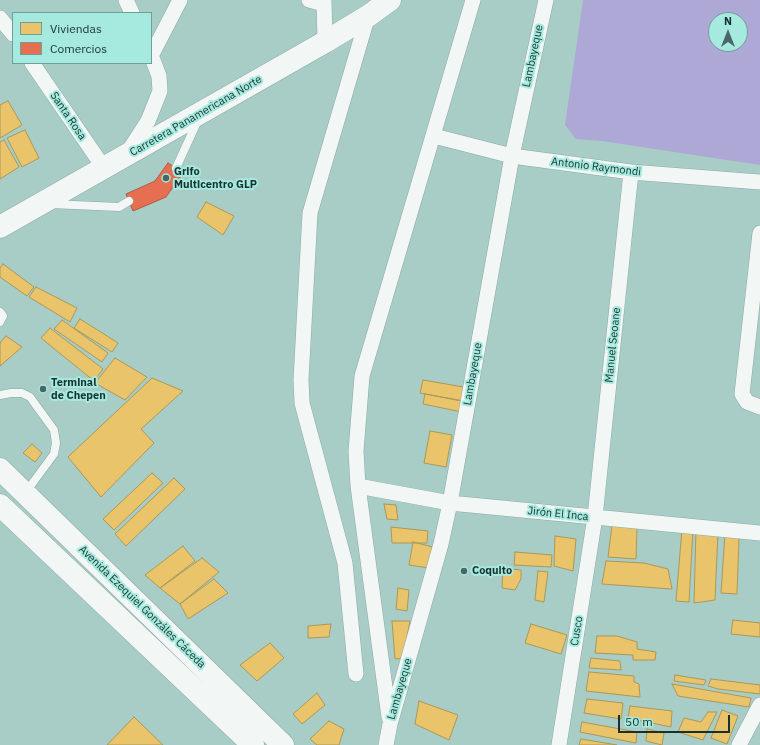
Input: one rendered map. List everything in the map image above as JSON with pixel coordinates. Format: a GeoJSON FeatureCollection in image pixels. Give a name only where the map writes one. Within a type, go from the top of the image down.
{"type":"FeatureCollection","features":[{"type":"Feature","properties":{"kind":"main road","name":"Carretera Panamericana Norte"},"geometry":{"type":"LineString","coordinates":[[0,227],[325,42],[371,8],[390,0]]}},
{"type":"Feature","properties":{"kind":"main road","name":"Avenida Ezequiel Gonzáles Cáceda"},"geometry":{"type":"LineString","coordinates":[[9,483],[219,682],[283,745]]}},
{"type":"Feature","properties":{"kind":"main road"},"geometry":{"type":"LineString","coordinates":[[0,505],[253,745]]}},
{"type":"Feature","properties":{"kind":"main road"},"geometry":{"type":"LineString","coordinates":[[204,698],[219,682]]}},
{"type":"Feature","properties":{"kind":"street"},"geometry":{"type":"LineString","coordinates":[[126,0],[132,12]]}},
{"type":"Feature","properties":{"kind":"street"},"geometry":{"type":"LineString","coordinates":[[152,54],[180,0]]}},
{"type":"Feature","properties":{"kind":"street"},"geometry":{"type":"LineString","coordinates":[[309,0],[324,2],[325,42]]}},
{"type":"Feature","properties":{"kind":"street"},"geometry":{"type":"LineString","coordinates":[[390,724],[358,486],[356,451],[362,376],[473,0]]}},
{"type":"Feature","properties":{"kind":"street","name":"Lambayeque"},"geometry":{"type":"LineString","coordinates":[[386,745],[390,724],[441,544],[450,503],[512,156],[546,0]]}},
{"type":"Feature","properties":{"kind":"street"},"geometry":{"type":"LineString","coordinates":[[356,674],[345,563],[302,403],[300,380],[310,213],[371,8]]}},
{"type":"Feature","properties":{"kind":"street"},"geometry":{"type":"LineString","coordinates":[[0,18],[12,33]]}},
{"type":"Feature","properties":{"kind":"street"},"geometry":{"type":"LineString","coordinates":[[125,157],[148,121],[160,91],[159,76],[152,58]]}},
{"type":"Feature","properties":{"kind":"street","name":"Santa Rosa"},"geometry":{"type":"LineString","coordinates":[[33,64],[104,168]]}},
{"type":"Feature","properties":{"kind":"street","name":"Antonio Raymondi"},"geometry":{"type":"LineString","coordinates":[[434,136],[512,156],[631,172],[760,182]]}},
{"type":"Feature","properties":{"kind":"street","name":"Manuel Seoane"},"geometry":{"type":"LineString","coordinates":[[595,517],[631,172]]}},
{"type":"Feature","properties":{"kind":"street"},"geometry":{"type":"LineString","coordinates":[[760,233],[742,394],[747,402],[760,407]]}},
{"type":"Feature","properties":{"kind":"street","name":"Jirón El Inca"},"geometry":{"type":"LineString","coordinates":[[358,486],[450,503],[760,533]]}},
{"type":"Feature","properties":{"kind":"street","name":"Cusco"},"geometry":{"type":"LineString","coordinates":[[559,745],[595,517]]}},
{"type":"Feature","properties":{"kind":"street"},"geometry":{"type":"LineString","coordinates":[[739,745],[760,705]]}},
{"type":"Feature","properties":{"kind":"lane"},"geometry":{"type":"LineString","coordinates":[[176,168],[200,114]]}},
{"type":"Feature","properties":{"kind":"lane"},"geometry":{"type":"LineString","coordinates":[[41,204],[118,207],[129,201]]}},
{"type":"Feature","properties":{"kind":"lane"},"geometry":{"type":"LineString","coordinates":[[0,312],[3,316],[0,322]]}},
{"type":"Feature","properties":{"kind":"lane"},"geometry":{"type":"LineString","coordinates":[[0,395],[16,393],[30,397],[54,430],[56,443],[54,454],[9,483]]}},
{"type":"Feature","properties":{"kind":"shaded area"},"geometry":{"type":"Polygon","coordinates":[[[583,0],[760,0],[760,165],[602,141],[576,139],[565,125],[583,0]]]}},
{"type":"Feature","properties":{"kind":"building: Viviendas"},"geometry":{"type":"Polygon","coordinates":[[[8,101],[22,125],[0,138],[0,105],[8,101]]]}},
{"type":"Feature","properties":{"kind":"building: Viviendas"},"geometry":{"type":"Polygon","coordinates":[[[25,130],[39,158],[22,167],[7,138],[25,130]]]}},
{"type":"Feature","properties":{"kind":"building: Viviendas"},"geometry":{"type":"Polygon","coordinates":[[[4,140],[19,167],[0,179],[0,142],[4,140]]]}},
{"type":"Feature","properties":{"kind":"building: Viviendas"},"geometry":{"type":"Polygon","coordinates":[[[206,202],[234,216],[223,235],[197,217],[206,202]]]}},
{"type":"Feature","properties":{"kind":"building: Viviendas"},"geometry":{"type":"Polygon","coordinates":[[[3,264],[34,287],[27,296],[0,277],[0,268],[3,264]]]}},
{"type":"Feature","properties":{"kind":"building: Viviendas"},"geometry":{"type":"Polygon","coordinates":[[[36,287],[77,308],[70,322],[29,297],[36,287]]]}},
{"type":"Feature","properties":{"kind":"building: Viviendas"},"geometry":{"type":"Polygon","coordinates":[[[80,319],[118,343],[112,352],[74,328],[80,319]]]}},
{"type":"Feature","properties":{"kind":"building: Viviendas"},"geometry":{"type":"Polygon","coordinates":[[[62,320],[108,353],[102,362],[54,329],[62,320]]]}},
{"type":"Feature","properties":{"kind":"building: Viviendas"},"geometry":{"type":"Polygon","coordinates":[[[50,328],[103,369],[94,381],[41,338],[50,328]]]}},
{"type":"Feature","properties":{"kind":"building: Viviendas"},"geometry":{"type":"Polygon","coordinates":[[[6,336],[22,347],[0,366],[0,343],[6,336]]]}},
{"type":"Feature","properties":{"kind":"building: Viviendas"},"geometry":{"type":"Polygon","coordinates":[[[115,358],[147,377],[125,400],[95,383],[115,358]]]}},
{"type":"Feature","properties":{"kind":"building: Viviendas"},"geometry":{"type":"Polygon","coordinates":[[[152,378],[183,391],[141,429],[154,443],[101,497],[68,457],[152,378]]]}},
{"type":"Feature","properties":{"kind":"building: Viviendas"},"geometry":{"type":"Polygon","coordinates":[[[423,380],[469,388],[467,402],[420,393],[423,380]]]}},
{"type":"Feature","properties":{"kind":"building: Viviendas"},"geometry":{"type":"Polygon","coordinates":[[[425,394],[464,401],[462,412],[423,404],[425,394]]]}},
{"type":"Feature","properties":{"kind":"building: Viviendas"},"geometry":{"type":"Polygon","coordinates":[[[430,431],[452,435],[446,467],[424,463],[430,431]]]}},
{"type":"Feature","properties":{"kind":"building: Viviendas"},"geometry":{"type":"Polygon","coordinates":[[[32,444],[42,453],[35,462],[23,453],[32,444]]]}},
{"type":"Feature","properties":{"kind":"building: Viviendas"},"geometry":{"type":"Polygon","coordinates":[[[152,473],[163,483],[114,530],[103,519],[152,473]]]}},
{"type":"Feature","properties":{"kind":"building: Viviendas"},"geometry":{"type":"Polygon","coordinates":[[[174,478],[185,489],[126,546],[115,534],[174,478]]]}},
{"type":"Feature","properties":{"kind":"building: Viviendas"},"geometry":{"type":"Polygon","coordinates":[[[384,504],[396,505],[398,520],[387,519],[384,504]]]}},
{"type":"Feature","properties":{"kind":"building: Viviendas"},"geometry":{"type":"Polygon","coordinates":[[[612,525],[637,527],[636,559],[608,557],[612,525]]]}},
{"type":"Feature","properties":{"kind":"building: Viviendas"},"geometry":{"type":"Polygon","coordinates":[[[391,527],[428,531],[427,543],[392,543],[391,527]]]}},
{"type":"Feature","properties":{"kind":"building: Viviendas"},"geometry":{"type":"Polygon","coordinates":[[[682,529],[693,529],[689,602],[676,601],[682,529]]]}},
{"type":"Feature","properties":{"kind":"building: Viviendas"},"geometry":{"type":"Polygon","coordinates":[[[696,530],[718,532],[715,600],[694,603],[696,530]]]}},
{"type":"Feature","properties":{"kind":"building: Viviendas"},"geometry":{"type":"Polygon","coordinates":[[[725,534],[739,538],[737,594],[721,593],[725,534]]]}},
{"type":"Feature","properties":{"kind":"building: Viviendas"},"geometry":{"type":"Polygon","coordinates":[[[555,536],[576,539],[573,571],[554,566],[555,536]]]}},
{"type":"Feature","properties":{"kind":"building: Viviendas"},"geometry":{"type":"Polygon","coordinates":[[[413,542],[433,547],[429,568],[409,565],[413,542]]]}},
{"type":"Feature","properties":{"kind":"building: Viviendas"},"geometry":{"type":"Polygon","coordinates":[[[183,546],[195,561],[160,588],[145,575],[183,546]]]}},
{"type":"Feature","properties":{"kind":"building: Viviendas"},"geometry":{"type":"Polygon","coordinates":[[[515,552],[552,555],[551,567],[514,565],[515,552]]]}},
{"type":"Feature","properties":{"kind":"building: Viviendas"},"geometry":{"type":"Polygon","coordinates":[[[202,558],[219,572],[180,604],[160,588],[202,558]]]}},
{"type":"Feature","properties":{"kind":"building: Viviendas"},"geometry":{"type":"Polygon","coordinates":[[[606,561],[644,563],[668,569],[672,589],[602,584],[606,561]]]}},
{"type":"Feature","properties":{"kind":"building: Viviendas"},"geometry":{"type":"Polygon","coordinates":[[[503,568],[521,570],[521,579],[515,590],[502,588],[503,568]]]}},
{"type":"Feature","properties":{"kind":"building: Viviendas"},"geometry":{"type":"Polygon","coordinates":[[[538,571],[548,572],[544,602],[535,600],[538,571]]]}},
{"type":"Feature","properties":{"kind":"building: Viviendas"},"geometry":{"type":"Polygon","coordinates":[[[214,579],[228,593],[188,619],[180,604],[214,579]]]}},
{"type":"Feature","properties":{"kind":"building: Viviendas"},"geometry":{"type":"Polygon","coordinates":[[[398,588],[409,590],[407,611],[396,609],[398,588]]]}},
{"type":"Feature","properties":{"kind":"building: Viviendas"},"geometry":{"type":"Polygon","coordinates":[[[733,620],[760,623],[760,637],[731,634],[733,620]]]}},
{"type":"Feature","properties":{"kind":"building: Viviendas"},"geometry":{"type":"Polygon","coordinates":[[[392,621],[410,621],[403,658],[395,659],[392,621]]]}},
{"type":"Feature","properties":{"kind":"building: Viviendas"},"geometry":{"type":"Polygon","coordinates":[[[331,624],[329,637],[308,638],[308,626],[331,624]]]}},
{"type":"Feature","properties":{"kind":"building: Viviendas"},"geometry":{"type":"Polygon","coordinates":[[[531,624],[567,635],[561,654],[525,643],[531,624]]]}},
{"type":"Feature","properties":{"kind":"building: Viviendas"},"geometry":{"type":"Polygon","coordinates":[[[597,636],[617,636],[637,642],[637,649],[656,652],[655,660],[633,660],[633,655],[595,653],[597,636]]]}},
{"type":"Feature","properties":{"kind":"building: Viviendas"},"geometry":{"type":"Polygon","coordinates":[[[270,643],[284,658],[257,681],[240,665],[270,643]]]}},
{"type":"Feature","properties":{"kind":"building: Viviendas"},"geometry":{"type":"Polygon","coordinates":[[[591,658],[620,661],[621,670],[589,668],[591,658]]]}},
{"type":"Feature","properties":{"kind":"building: Viviendas"},"geometry":{"type":"Polygon","coordinates":[[[589,672],[634,676],[634,682],[639,684],[640,697],[586,691],[589,672]]]}},
{"type":"Feature","properties":{"kind":"building: Viviendas"},"geometry":{"type":"Polygon","coordinates":[[[675,675],[706,680],[704,685],[674,681],[675,675]]]}},
{"type":"Feature","properties":{"kind":"building: Viviendas"},"geometry":{"type":"Polygon","coordinates":[[[711,679],[760,685],[760,694],[718,689],[708,686],[711,679]]]}},
{"type":"Feature","properties":{"kind":"building: Viviendas"},"geometry":{"type":"Polygon","coordinates":[[[672,684],[751,698],[749,707],[678,696],[672,684]]]}},
{"type":"Feature","properties":{"kind":"building: Viviendas"},"geometry":{"type":"Polygon","coordinates":[[[317,693],[325,705],[302,724],[293,714],[317,693]]]}},
{"type":"Feature","properties":{"kind":"building: Viviendas"},"geometry":{"type":"Polygon","coordinates":[[[587,699],[623,703],[621,719],[584,713],[587,699]]]}},
{"type":"Feature","properties":{"kind":"building: Viviendas"},"geometry":{"type":"Polygon","coordinates":[[[419,701],[458,715],[449,740],[415,724],[419,701]]]}},
{"type":"Feature","properties":{"kind":"building: Viviendas"},"geometry":{"type":"Polygon","coordinates":[[[630,706],[672,711],[671,727],[628,718],[630,706]]]}},
{"type":"Feature","properties":{"kind":"building: Viviendas"},"geometry":{"type":"Polygon","coordinates":[[[722,710],[738,716],[727,744],[711,738],[722,710]]]}},
{"type":"Feature","properties":{"kind":"building: Viviendas"},"geometry":{"type":"Polygon","coordinates":[[[708,712],[717,712],[703,740],[678,732],[684,718],[701,722],[708,712]]]}},
{"type":"Feature","properties":{"kind":"building: Viviendas"},"geometry":{"type":"Polygon","coordinates":[[[134,717],[163,745],[107,745],[134,717]]]}},
{"type":"Feature","properties":{"kind":"building: Viviendas"},"geometry":{"type":"Polygon","coordinates":[[[329,721],[344,729],[339,745],[317,745],[310,739],[329,721]]]}},
{"type":"Feature","properties":{"kind":"building: Viviendas"},"geometry":{"type":"Polygon","coordinates":[[[582,722],[637,732],[636,743],[580,732],[582,722]]]}},
{"type":"Feature","properties":{"kind":"building: Viviendas"},"geometry":{"type":"Polygon","coordinates":[[[647,729],[664,733],[662,745],[646,741],[647,729]]]}},
{"type":"Feature","properties":{"kind":"building: Viviendas"},"geometry":{"type":"Polygon","coordinates":[[[581,739],[617,745],[579,745],[581,739]]]}},
{"type":"Feature","properties":{"kind":"building: Comercios"},"geometry":{"type":"Polygon","coordinates":[[[168,163],[183,173],[166,197],[133,211],[126,194],[155,181],[168,163]]]}},
{"type":"Feature","properties":{"kind":"place","name":"Grifo Multicentro GLP"},"geometry":{"type":"Point","coordinates":[166,178]}},
{"type":"Feature","properties":{"kind":"place","name":"Terminal de Chepen"},"geometry":{"type":"Point","coordinates":[43,389]}},
{"type":"Feature","properties":{"kind":"place","name":"Coquito"},"geometry":{"type":"Point","coordinates":[464,571]}}]}
